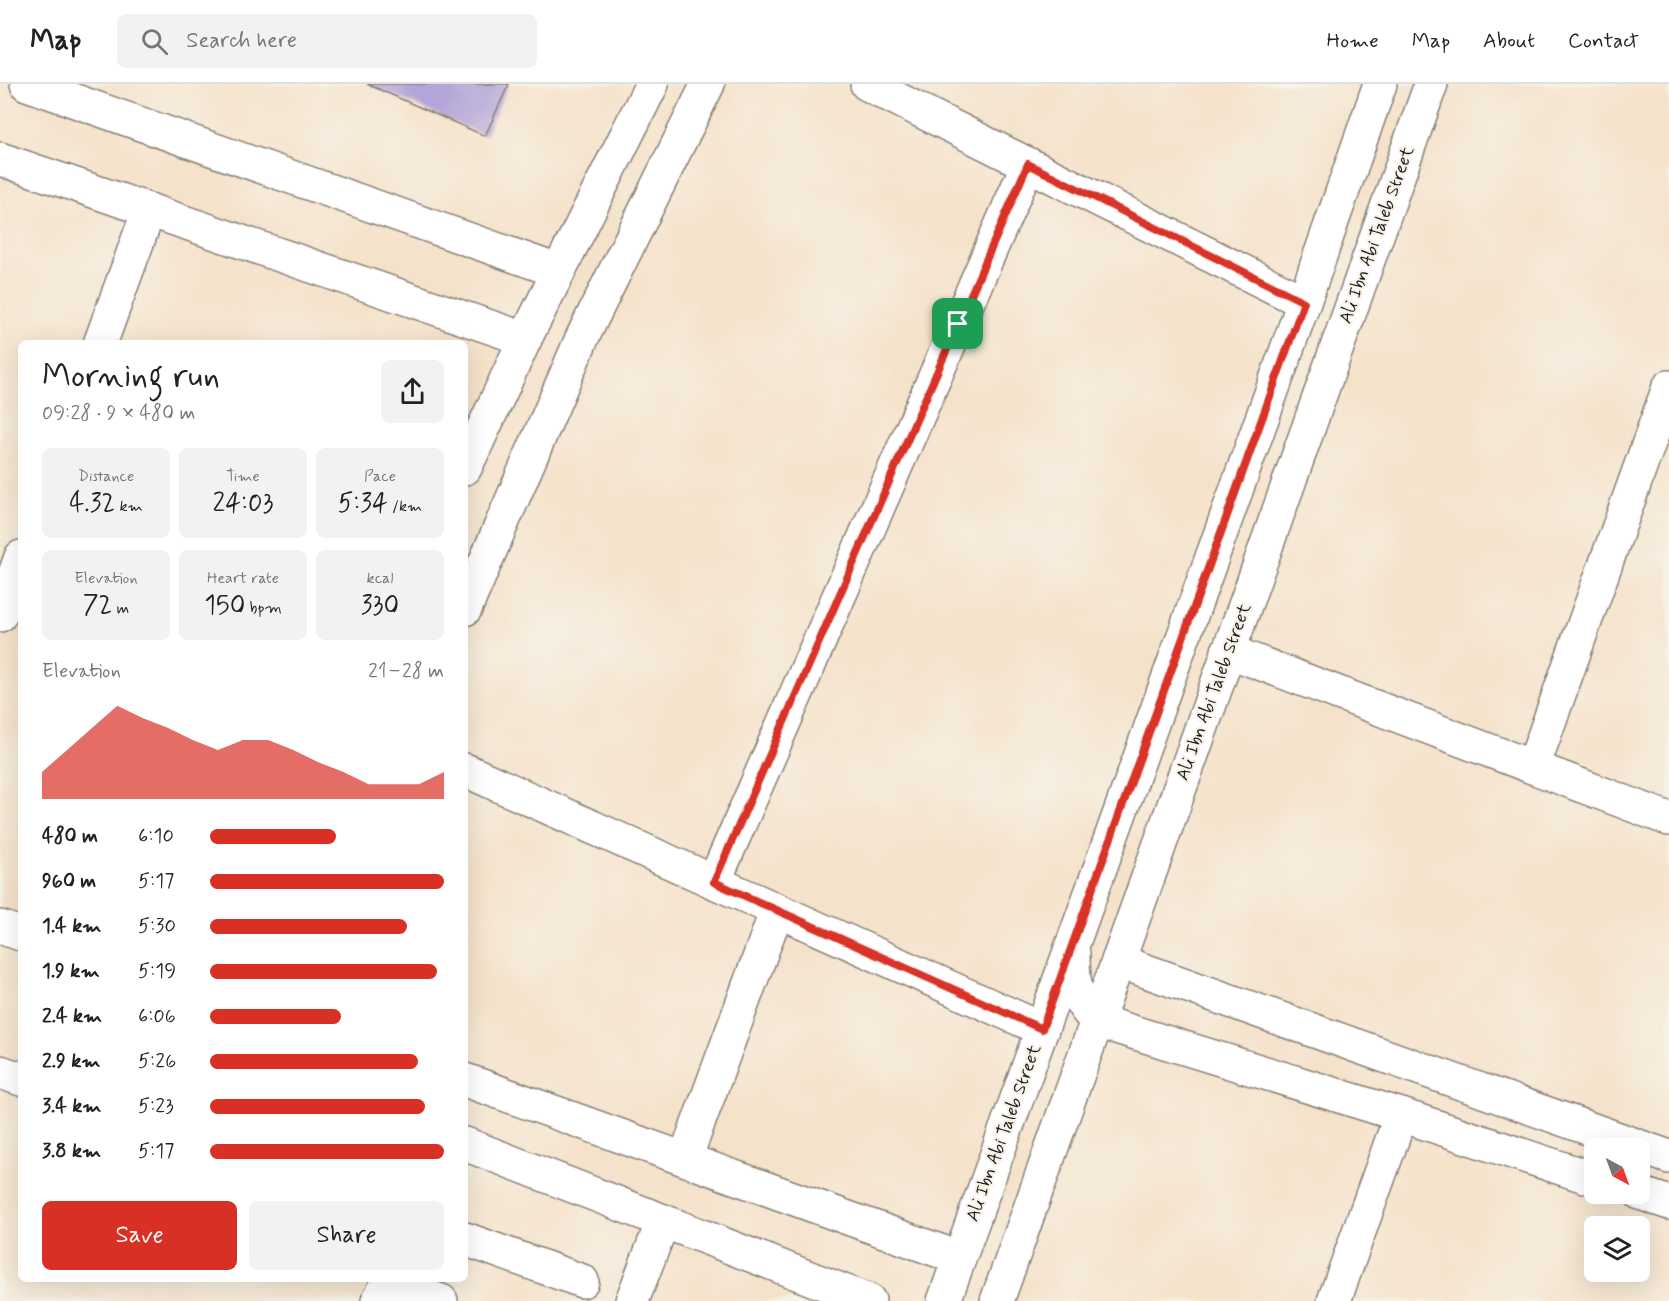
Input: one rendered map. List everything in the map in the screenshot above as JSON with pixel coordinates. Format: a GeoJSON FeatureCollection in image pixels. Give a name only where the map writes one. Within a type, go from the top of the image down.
{"type":"FeatureCollection","features":[{"type":"Feature","properties":{"kind":"street"},"geometry":{"type":"LineString","coordinates":[[27,84],[558,271]]}},
{"type":"Feature","properties":{"kind":"street"},"geometry":{"type":"LineString","coordinates":[[468,462],[558,271],[652,84]]}},
{"type":"Feature","properties":{"kind":"street"},"geometry":{"type":"LineString","coordinates":[[468,602],[582,338],[708,84]]}},
{"type":"Feature","properties":{"kind":"street"},"geometry":{"type":"LineString","coordinates":[[867,84],[1304,302]]}},
{"type":"Feature","properties":{"kind":"street","name":"Ali Ibn Abi Taleb Street"},"geometry":{"type":"LineString","coordinates":[[944,1301],[1304,302],[1380,84]]}},
{"type":"Feature","properties":{"kind":"street","name":"Ali Ibn Abi Taleb Street"},"geometry":{"type":"LineString","coordinates":[[997,1301],[1431,84]]}},
{"type":"Feature","properties":{"kind":"street"},"geometry":{"type":"LineString","coordinates":[[0,159],[525,339]]}},
{"type":"Feature","properties":{"kind":"street"},"geometry":{"type":"LineString","coordinates":[[714,882],[1028,164]]}},
{"type":"Feature","properties":{"kind":"street"},"geometry":{"type":"LineString","coordinates":[[101,340],[149,210]]}},
{"type":"Feature","properties":{"kind":"street"},"geometry":{"type":"LineString","coordinates":[[1533,767],[1669,387]]}},
{"type":"Feature","properties":{"kind":"street"},"geometry":{"type":"LineString","coordinates":[[0,615],[18,565]]}},
{"type":"Feature","properties":{"kind":"street"},"geometry":{"type":"LineString","coordinates":[[1228,651],[1669,819]]}},
{"type":"Feature","properties":{"kind":"street"},"geometry":{"type":"LineString","coordinates":[[468,771],[1042,1029]]}},
{"type":"Feature","properties":{"kind":"street"},"geometry":{"type":"LineString","coordinates":[[685,1159],[777,910]]}},
{"type":"Feature","properties":{"kind":"street"},"geometry":{"type":"LineString","coordinates":[[0,927],[18,933]]}},
{"type":"Feature","properties":{"kind":"street"},"geometry":{"type":"LineString","coordinates":[[1073,942],[1074,988],[1086,1011],[1096,1021],[1401,1115],[1584,1176]]}},
{"type":"Feature","properties":{"kind":"street"},"geometry":{"type":"LineString","coordinates":[[1118,961],[1669,1157]]}},
{"type":"Feature","properties":{"kind":"street"},"geometry":{"type":"LineString","coordinates":[[0,1072],[18,1078]]}},
{"type":"Feature","properties":{"kind":"street"},"geometry":{"type":"LineString","coordinates":[[468,1081],[959,1258]]}},
{"type":"Feature","properties":{"kind":"street"},"geometry":{"type":"LineString","coordinates":[[1334,1301],[1401,1115]]}},
{"type":"Feature","properties":{"kind":"street"},"geometry":{"type":"LineString","coordinates":[[468,1145],[868,1301]]}},
{"type":"Feature","properties":{"kind":"street"},"geometry":{"type":"LineString","coordinates":[[1650,1196],[1669,1203]]}},
{"type":"Feature","properties":{"kind":"street"},"geometry":{"type":"LineString","coordinates":[[632,1301],[663,1221]]}},
{"type":"Feature","properties":{"kind":"street"},"geometry":{"type":"LineString","coordinates":[[468,1240],[582,1281]]}},
{"type":"Feature","properties":{"kind":"street"},"geometry":{"type":"LineString","coordinates":[[378,1301],[384,1290],[394,1285],[441,1301]]}},
{"type":"Feature","properties":{"kind":"building"},"geometry":{"type":"Polygon","coordinates":[[[367,84],[509,84],[485,136],[367,84]]]}},
{"type":"Feature","properties":{"kind":"route"},"geometry":{"type":"LineString","coordinates":[[1028,164],[1304,302],[1042,1029],[714,882],[958,324],[1028,164]]}}]}
